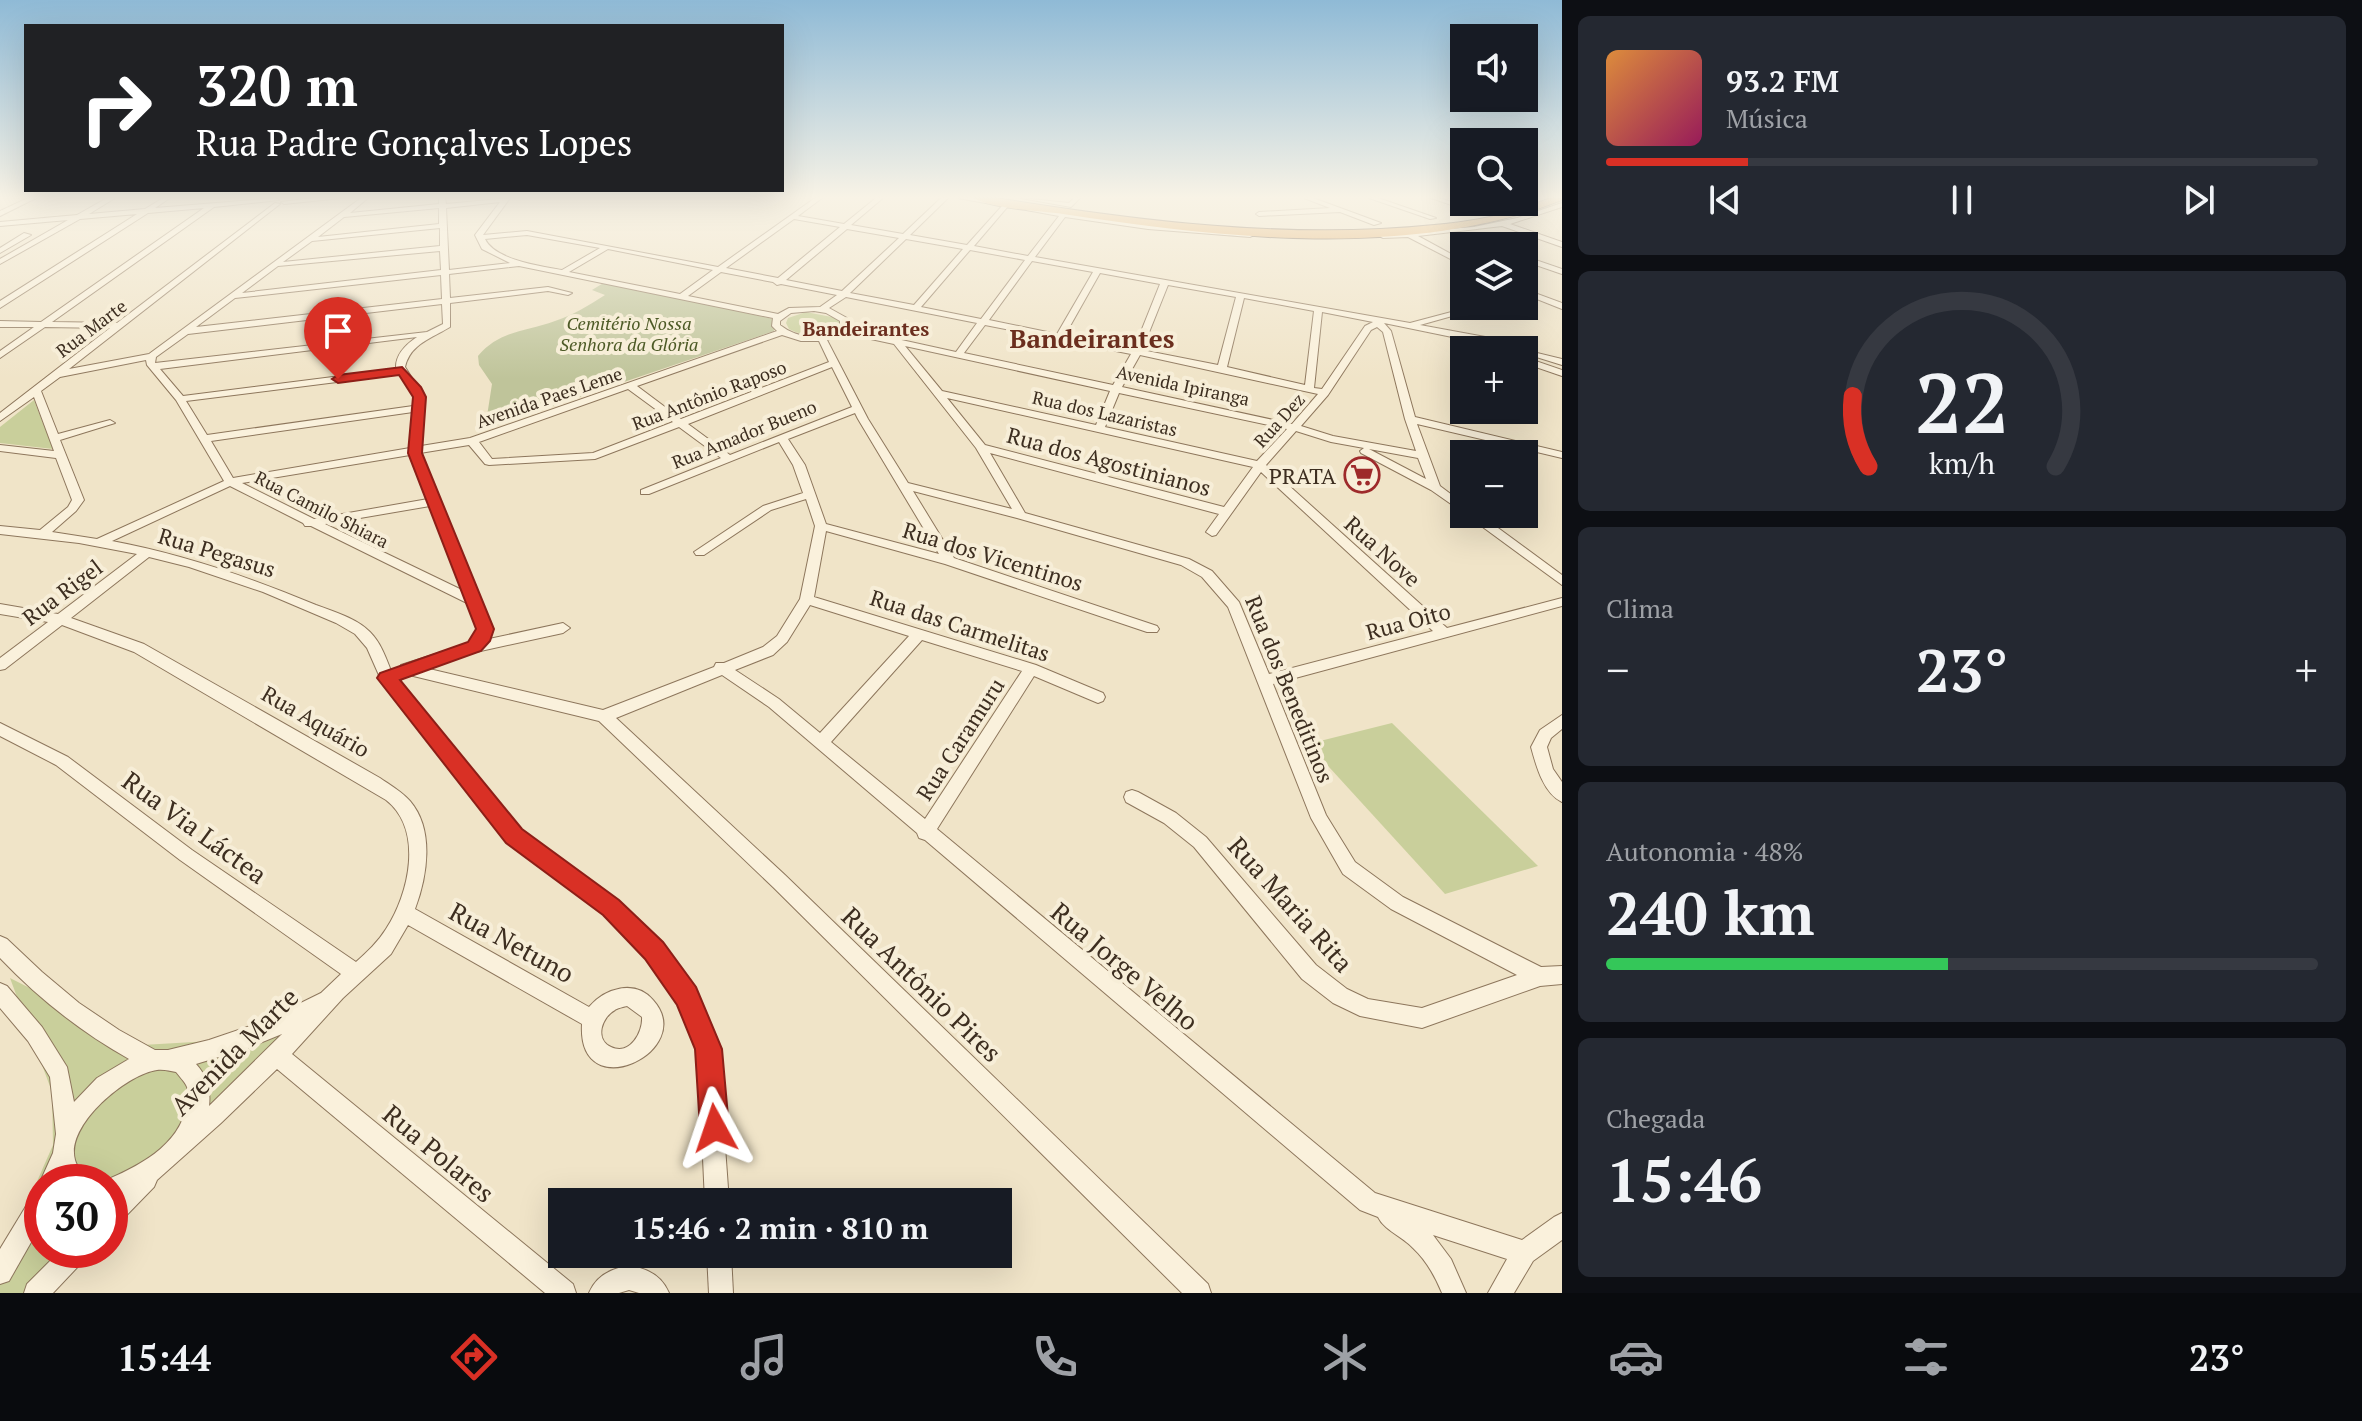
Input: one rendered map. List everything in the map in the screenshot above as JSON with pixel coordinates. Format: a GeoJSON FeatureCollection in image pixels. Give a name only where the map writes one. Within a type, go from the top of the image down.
{"type":"FeatureCollection","features":[{"type":"Feature","properties":{"kind":"street"},"geometry":{"type":"LineString","coordinates":[[0,305],[73,258]]}},
{"type":"Feature","properties":{"kind":"street"},"geometry":{"type":"LineString","coordinates":[[0,355],[139,258]]}},
{"type":"Feature","properties":{"kind":"street","name":"Rua Marte"},"geometry":{"type":"LineString","coordinates":[[0,418],[207,258]]}},
{"type":"Feature","properties":{"kind":"street"},"geometry":{"type":"LineString","coordinates":[[153,362],[188,331],[286,258]]}},
{"type":"Feature","properties":{"kind":"street"},"geometry":{"type":"LineString","coordinates":[[277,265],[342,258]]}},
{"type":"Feature","properties":{"kind":"street"},"geometry":{"type":"LineString","coordinates":[[444,258],[447,325],[404,352],[400,363],[402,371],[417,389],[419,408],[415,453],[485,629],[475,647]]}},
{"type":"Feature","properties":{"kind":"street"},"geometry":{"type":"LineString","coordinates":[[508,258],[519,264]]}},
{"type":"Feature","properties":{"kind":"street"},"geometry":{"type":"LineString","coordinates":[[565,271],[587,258]]}},
{"type":"Feature","properties":{"kind":"street"},"geometry":{"type":"LineString","coordinates":[[659,258],[1222,369],[1325,393]]}},
{"type":"Feature","properties":{"kind":"street"},"geometry":{"type":"LineString","coordinates":[[683,296],[735,258]]}},
{"type":"Feature","properties":{"kind":"street"},"geometry":{"type":"LineString","coordinates":[[777,283],[807,258]]}},
{"type":"Feature","properties":{"kind":"street"},"geometry":{"type":"LineString","coordinates":[[822,309],[843,295],[882,258]]}},
{"type":"Feature","properties":{"kind":"street"},"geometry":{"type":"LineString","coordinates":[[915,309],[958,258]]}},
{"type":"Feature","properties":{"kind":"street"},"geometry":{"type":"LineString","coordinates":[[1028,258],[1318,309],[1373,324],[1387,331],[1450,343]]}},
{"type":"Feature","properties":{"kind":"street"},"geometry":{"type":"LineString","coordinates":[[958,355],[1031,259]]}},
{"type":"Feature","properties":{"kind":"street"},"geometry":{"type":"LineString","coordinates":[[1538,263],[1562,272]]}},
{"type":"Feature","properties":{"kind":"street"},"geometry":{"type":"LineString","coordinates":[[236,296],[519,264],[778,317],[797,309],[822,309],[840,316],[845,323],[842,330],[822,338],[796,337],[776,326],[778,317]]}},
{"type":"Feature","properties":{"kind":"street"},"geometry":{"type":"LineString","coordinates":[[1059,338],[1097,271]]}},
{"type":"Feature","properties":{"kind":"street"},"geometry":{"type":"LineString","coordinates":[[1100,428],[1116,389],[1136,354],[1165,282]]}},
{"type":"Feature","properties":{"kind":"street"},"geometry":{"type":"LineString","coordinates":[[188,331],[548,289],[568,293]]}},
{"type":"Feature","properties":{"kind":"street"},"geometry":{"type":"LineString","coordinates":[[1222,369],[1241,295]]}},
{"type":"Feature","properties":{"kind":"street"},"geometry":{"type":"LineString","coordinates":[[1538,297],[1562,306]]}},
{"type":"Feature","properties":{"kind":"street"},"geometry":{"type":"LineString","coordinates":[[1309,389],[1318,309]]}},
{"type":"Feature","properties":{"kind":"street"},"geometry":{"type":"LineString","coordinates":[[1407,326],[1450,315]]}},
{"type":"Feature","properties":{"kind":"street"},"geometry":{"type":"LineString","coordinates":[[0,324],[121,326]]}},
{"type":"Feature","properties":{"kind":"street"},"geometry":{"type":"LineString","coordinates":[[1373,324],[1407,326],[1463,336]]}},
{"type":"Feature","properties":{"kind":"street","name":"Rua Dez"},"geometry":{"type":"LineString","coordinates":[[1212,532],[1260,465],[1325,393],[1373,324]]}},
{"type":"Feature","properties":{"kind":"street","name":"Avenida Ipiranga"},"geometry":{"type":"LineString","coordinates":[[842,330],[1293,427],[1331,439],[1422,455]]}},
{"type":"Feature","properties":{"kind":"street"},"geometry":{"type":"LineString","coordinates":[[1387,331],[1410,419],[1435,488]]}},
{"type":"Feature","properties":{"kind":"street","name":"Avenida Paes Leme"},"geometry":{"type":"LineString","coordinates":[[101,542],[230,482],[472,441],[782,332]]}},
{"type":"Feature","properties":{"kind":"street"},"geometry":{"type":"LineString","coordinates":[[58,374],[433,333]]}},
{"type":"Feature","properties":{"kind":"street"},"geometry":{"type":"LineString","coordinates":[[822,338],[857,408],[949,561]]}},
{"type":"Feature","properties":{"kind":"street"},"geometry":{"type":"LineString","coordinates":[[898,342],[981,447],[1021,515]]}},
{"type":"Feature","properties":{"kind":"street"},"geometry":{"type":"LineString","coordinates":[[1557,360],[1562,350]]}},
{"type":"Feature","properties":{"kind":"street","name":"Rua Camilo Shiara"},"geometry":{"type":"LineString","coordinates":[[153,362],[180,399],[230,482],[472,601]]}},
{"type":"Feature","properties":{"kind":"street","name":"Rua Antônio Raposo"},"geometry":{"type":"LineString","coordinates":[[472,441],[489,462],[595,456],[835,363]]}},
{"type":"Feature","properties":{"kind":"street"},"geometry":{"type":"LineString","coordinates":[[1538,365],[1562,373]]}},
{"type":"Feature","properties":{"kind":"street"},"geometry":{"type":"LineString","coordinates":[[180,399],[402,371]]}},
{"type":"Feature","properties":{"kind":"street"},"geometry":{"type":"LineString","coordinates":[[630,386],[730,460]]}},
{"type":"Feature","properties":{"kind":"street"},"geometry":{"type":"LineString","coordinates":[[36,390],[78,500],[43,534]]}},
{"type":"Feature","properties":{"kind":"street","name":"Rua dos Lazaristas"},"geometry":{"type":"LineString","coordinates":[[942,394],[1260,465]]}},
{"type":"Feature","properties":{"kind":"street"},"geometry":{"type":"LineString","coordinates":[[203,439],[419,408]]}},
{"type":"Feature","properties":{"kind":"street","name":"Rua Amador Bueno"},"geometry":{"type":"LineString","coordinates":[[645,492],[857,408]]}},
{"type":"Feature","properties":{"kind":"street"},"geometry":{"type":"LineString","coordinates":[[1410,419],[1562,455]]}},
{"type":"Feature","properties":{"kind":"street"},"geometry":{"type":"LineString","coordinates":[[56,438],[110,423]]}},
{"type":"Feature","properties":{"kind":"street"},"geometry":{"type":"LineString","coordinates":[[406,669],[604,716],[721,667],[768,651],[782,639],[807,599],[821,526],[799,465],[782,438]]}},
{"type":"Feature","properties":{"kind":"street"},"geometry":{"type":"LineString","coordinates":[[1331,439],[1379,456],[1450,499]]}},
{"type":"Feature","properties":{"kind":"street","name":"Rua dos Agostinianos"},"geometry":{"type":"LineString","coordinates":[[981,447],[1227,512]]}},
{"type":"Feature","properties":{"kind":"street"},"geometry":{"type":"LineString","coordinates":[[0,448],[62,455]]}},
{"type":"Feature","properties":{"kind":"street","name":"Rua Nove"},"geometry":{"type":"LineString","coordinates":[[1260,465],[1445,634]]}},
{"type":"Feature","properties":{"kind":"street","name":"Rua dos Beneditinos"},"geometry":{"type":"LineString","coordinates":[[905,486],[1185,562],[1207,574],[1234,605],[1319,818],[1349,868],[1397,903],[1540,977]]}},
{"type":"Feature","properties":{"kind":"street"},"geometry":{"type":"LineString","coordinates":[[700,552],[767,508],[811,494]]}},
{"type":"Feature","properties":{"kind":"street"},"geometry":{"type":"LineString","coordinates":[[309,523],[433,502]]}},
{"type":"Feature","properties":{"kind":"street","name":"Rua dos Vicentinos"},"geometry":{"type":"LineString","coordinates":[[821,526],[949,561],[1152,629]]}},
{"type":"Feature","properties":{"kind":"street"},"geometry":{"type":"LineString","coordinates":[[1490,528],[1562,581]]}},
{"type":"Feature","properties":{"kind":"street","name":"Rua Pegasus"},"geometry":{"type":"LineString","coordinates":[[0,530],[149,551],[248,579],[359,630],[375,647],[387,678],[514,836],[611,907],[654,951],[687,996],[708,1049],[716,1188]]}},
{"type":"Feature","properties":{"kind":"street","name":"Rua Rigel"},"geometry":{"type":"LineString","coordinates":[[0,665],[149,551]]}},
{"type":"Feature","properties":{"kind":"street","name":"Rua das Carmelitas"},"geometry":{"type":"LineString","coordinates":[[807,599],[1031,669],[1098,697]]}},
{"type":"Feature","properties":{"kind":"street","name":"Rua Oito"},"geometry":{"type":"LineString","coordinates":[[1266,680],[1562,602]]}},
{"type":"Feature","properties":{"kind":"street","name":"Rua Aquário"},"geometry":{"type":"LineString","coordinates":[[0,609],[60,619],[139,648],[374,783],[407,810],[416,838],[417,869],[410,902],[385,947],[337,991]]}},
{"type":"Feature","properties":{"kind":"street"},"geometry":{"type":"LineString","coordinates":[[387,678],[475,647],[563,628]]}},
{"type":"Feature","properties":{"kind":"street"},"geometry":{"type":"LineString","coordinates":[[820,743],[918,635]]}},
{"type":"Feature","properties":{"kind":"street","name":"Rua Jorge Velho"},"geometry":{"type":"LineString","coordinates":[[721,667],[774,703],[925,833],[1368,1202],[1525,1253]]}},
{"type":"Feature","properties":{"kind":"street","name":"Rua Caramuru"},"geometry":{"type":"LineString","coordinates":[[925,833],[1031,669]]}},
{"type":"Feature","properties":{"kind":"street","name":"Rua Antônio Pires"},"geometry":{"type":"LineString","coordinates":[[604,716],[779,881],[1199,1293]]}},
{"type":"Feature","properties":{"kind":"street"},"geometry":{"type":"LineString","coordinates":[[1562,721],[1545,734],[1539,747],[1546,771],[1562,795]]}},
{"type":"Feature","properties":{"kind":"street","name":"Rua Via Láctea"},"geometry":{"type":"LineString","coordinates":[[0,729],[62,761],[186,855],[356,973]]}},
{"type":"Feature","properties":{"kind":"street","name":"Rua Maria Rita"},"geometry":{"type":"LineString","coordinates":[[1132,797],[1170,818],[1200,842],[1309,972],[1340,996],[1367,1009],[1422,1018],[1540,977],[1562,975]]}},
{"type":"Feature","properties":{"kind":"street","name":"Rua Netuno"},"geometry":{"type":"LineString","coordinates":[[404,913],[592,1019]]}},
{"type":"Feature","properties":{"kind":"street"},"geometry":{"type":"LineString","coordinates":[[0,945],[35,983],[83,1019],[161,1060],[189,1069],[199,1091],[193,1121],[167,1158],[128,1184]]}},
{"type":"Feature","properties":{"kind":"street"},"geometry":{"type":"LineString","coordinates":[[58,1164],[78,1115],[95,1093],[124,1071],[251,1039],[290,1021],[337,991]]}},
{"type":"Feature","properties":{"kind":"street","name":"Avenida Marte"},"geometry":{"type":"LineString","coordinates":[[128,1198],[278,1056],[337,991]]}},
{"type":"Feature","properties":{"kind":"street"},"geometry":{"type":"LineString","coordinates":[[0,993],[35,1034],[60,1074],[65,1164]]}},
{"type":"Feature","properties":{"kind":"street","name":"Rua Polares"},"geometry":{"type":"LineString","coordinates":[[278,1056],[564,1293]]}},
{"type":"Feature","properties":{"kind":"street"},"geometry":{"type":"LineString","coordinates":[[1368,1202],[1420,1235],[1445,1270],[1454,1293]]}},
{"type":"Feature","properties":{"kind":"street"},"geometry":{"type":"LineString","coordinates":[[1500,1293],[1525,1253],[1562,1225]]}},
{"type":"Feature","properties":{"kind":"street"},"geometry":{"type":"LineString","coordinates":[[0,1272],[24,1231]]}},
{"type":"Feature","properties":{"kind":"street"},"geometry":{"type":"LineString","coordinates":[[44,1290],[63,1268]]}},
{"type":"Feature","properties":{"kind":"street"},"geometry":{"type":"LineString","coordinates":[[720,1268],[721,1293]]}},
{"type":"Feature","properties":{"kind":"street"},"geometry":{"type":"LineString","coordinates":[[601,1293],[616,1281],[628,1277],[640,1279],[657,1293]]}},
{"type":"Feature","properties":{"kind":"green space","name":"Cemitério Nossa Senhora da Glória"},"geometry":{"type":"Polygon","coordinates":[[[605,282],[773,319],[774,331],[485,429],[492,384],[479,365],[478,356],[504,336],[562,319],[587,306],[605,295],[592,290],[605,282]]]}},
{"type":"Feature","properties":{"kind":"green space"},"geometry":{"type":"Polygon","coordinates":[[[806,312],[837,318],[840,323],[838,328],[814,335],[789,329],[786,323],[788,318],[806,312]]]}},
{"type":"Feature","properties":{"kind":"green space"},"geometry":{"type":"Polygon","coordinates":[[[34,400],[53,449],[0,443],[0,427],[34,400]]]}},
{"type":"Feature","properties":{"kind":"green space"},"geometry":{"type":"Polygon","coordinates":[[[1392,723],[1538,866],[1445,894],[1308,744],[1392,723]]]}},
{"type":"Feature","properties":{"kind":"green space"},"geometry":{"type":"Polygon","coordinates":[[[10,978],[142,1045],[211,1041],[297,1027],[128,1193],[128,1164],[45,1164],[53,1145],[52,1092],[10,978]]]}},
{"type":"Feature","properties":{"kind":"green space"},"geometry":{"type":"Polygon","coordinates":[[[24,1211],[24,1268],[52,1268],[26,1293],[0,1293],[0,1257],[24,1211]]]}},
{"type":"Feature","properties":{"kind":"place","name":"PRATA"},"geometry":{"type":"Point","coordinates":[1362,475]}},
{"type":"Feature","properties":{"kind":"district","name":"Bandeirantes"},"geometry":{"type":"Point","coordinates":[866,328]}},
{"type":"Feature","properties":{"kind":"district","name":"Bandeirantes"},"geometry":{"type":"Point","coordinates":[1092,338]}},
{"type":"Feature","properties":{"kind":"route"},"geometry":{"type":"LineString","coordinates":[[338,379],[402,371],[417,389],[415,453],[485,629],[475,647],[387,678],[514,836],[611,907],[654,951],[687,996],[708,1049],[715,1128]]}}]}
